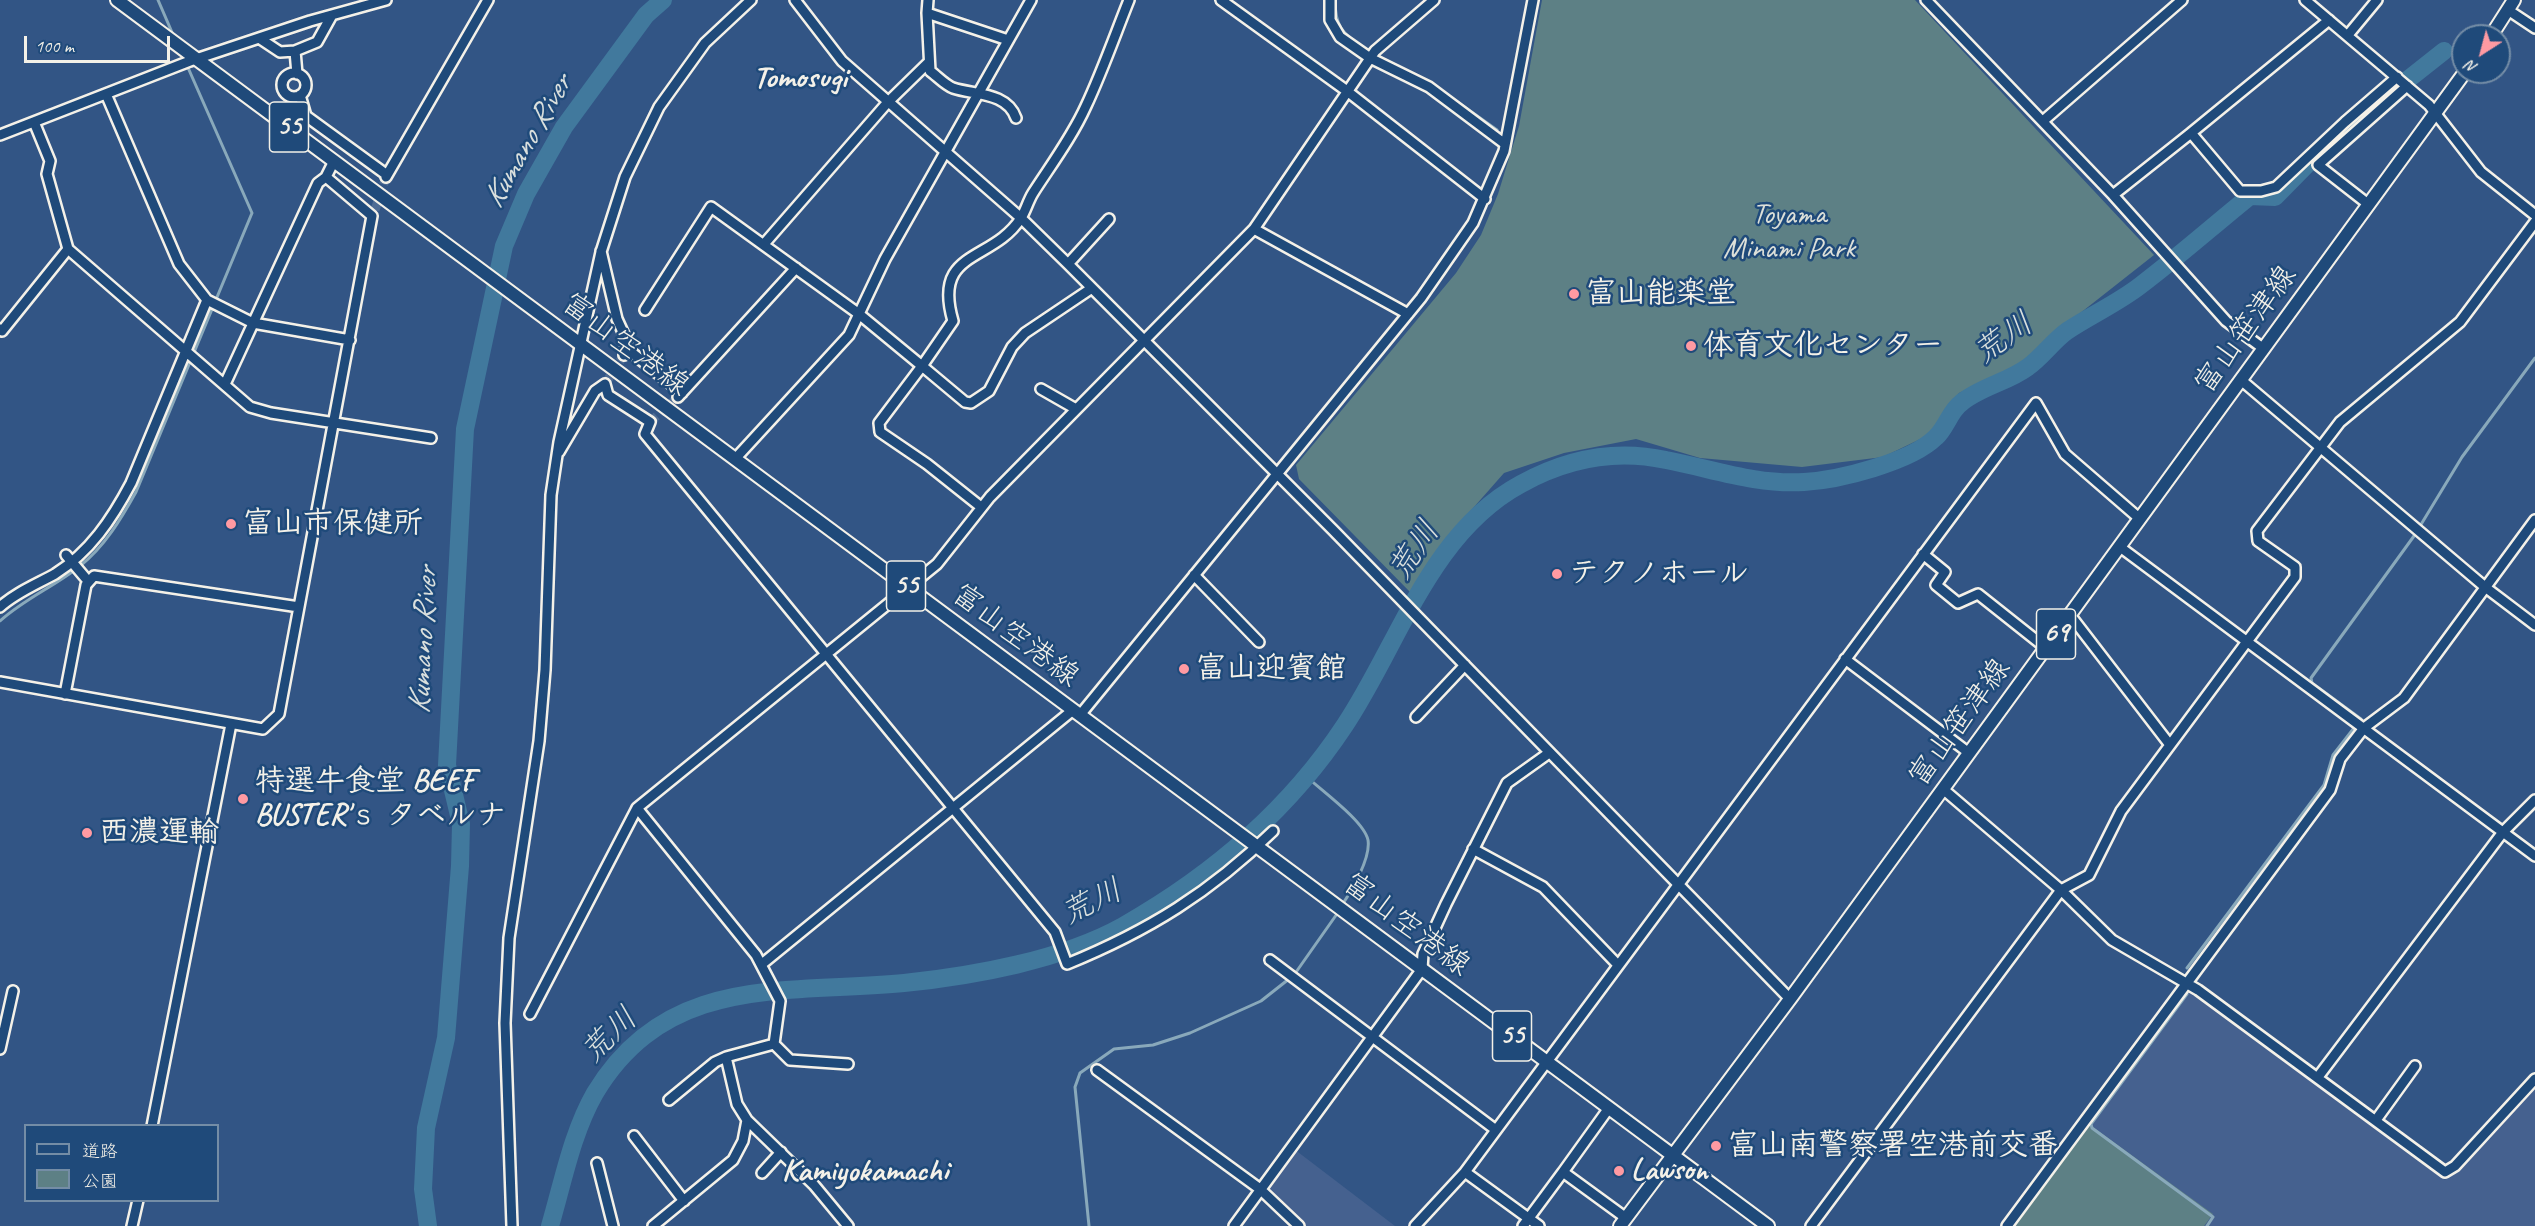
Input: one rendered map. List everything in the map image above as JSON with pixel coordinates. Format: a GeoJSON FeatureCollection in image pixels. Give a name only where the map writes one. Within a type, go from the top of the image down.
{"type":"FeatureCollection","features":[{"type":"Feature","properties":{"kind":"main road","name":"富山空港線"},"geometry":{"type":"LineString","coordinates":[[117,0],[1768,1226]]}},
{"type":"Feature","properties":{"kind":"main road"},"geometry":{"type":"LineString","coordinates":[[2499,24],[2511,5]]}},
{"type":"Feature","properties":{"kind":"main road","name":"富山笹津線"},"geometry":{"type":"LineString","coordinates":[[1623,1222],[1790,999],[2456,84]]}},
{"type":"Feature","properties":{"kind":"street"},"geometry":{"type":"LineString","coordinates":[[0,135],[196,59],[386,0]]}},
{"type":"Feature","properties":{"kind":"street"},"geometry":{"type":"LineString","coordinates":[[300,95],[306,116],[386,176],[488,0]]}},
{"type":"Feature","properties":{"kind":"street"},"geometry":{"type":"LineString","coordinates":[[512,1226],[505,1023],[509,938],[538,741],[545,670],[551,495],[576,340],[601,250],[625,177],[659,107],[705,44],[751,0]]}},
{"type":"Feature","properties":{"kind":"street"},"geometry":{"type":"LineString","coordinates":[[795,0],[842,61],[1021,218],[1068,264],[1465,665],[1790,999]]}},
{"type":"Feature","properties":{"kind":"street"},"geometry":{"type":"LineString","coordinates":[[928,0],[930,71],[951,87],[980,93],[1005,103],[1016,118]]}},
{"type":"Feature","properties":{"kind":"street"},"geometry":{"type":"LineString","coordinates":[[735,459],[849,335],[885,259],[947,152],[1030,0]]}},
{"type":"Feature","properties":{"kind":"street"},"geometry":{"type":"LineString","coordinates":[[981,507],[927,464],[880,432],[879,423],[953,321],[947,301],[952,275],[963,261],[1003,237],[1021,218],[1031,196],[1085,108],[1129,0]]}},
{"type":"Feature","properties":{"kind":"street"},"geometry":{"type":"LineString","coordinates":[[1221,0],[1347,91],[1485,199]]}},
{"type":"Feature","properties":{"kind":"street"},"geometry":{"type":"LineString","coordinates":[[1330,0],[1330,20],[1341,37],[1429,87],[1505,144]]}},
{"type":"Feature","properties":{"kind":"street"},"geometry":{"type":"LineString","coordinates":[[530,1014],[637,808],[937,564],[981,507],[1254,229],[1372,55],[1434,0]]}},
{"type":"Feature","properties":{"kind":"street"},"geometry":{"type":"LineString","coordinates":[[762,964],[953,808],[1076,712],[1194,575],[1408,314],[1452,256],[1485,199],[1505,144],[1533,0]]}},
{"type":"Feature","properties":{"kind":"street"},"geometry":{"type":"LineString","coordinates":[[1926,0],[2113,195],[2226,321],[2264,349]]}},
{"type":"Feature","properties":{"kind":"street"},"geometry":{"type":"LineString","coordinates":[[2043,121],[2182,0]]}},
{"type":"Feature","properties":{"kind":"street"},"geometry":{"type":"LineString","coordinates":[[2305,0],[2436,112],[2481,172],[2535,215]]}},
{"type":"Feature","properties":{"kind":"street"},"geometry":{"type":"LineString","coordinates":[[2348,35],[2377,0]]}},
{"type":"Feature","properties":{"kind":"street"},"geometry":{"type":"LineString","coordinates":[[2511,5],[2535,28]]}},
{"type":"Feature","properties":{"kind":"street"},"geometry":{"type":"LineString","coordinates":[[927,13],[1008,40]]}},
{"type":"Feature","properties":{"kind":"street"},"geometry":{"type":"LineString","coordinates":[[259,38],[280,52],[295,51],[316,42],[332,15]]}},
{"type":"Feature","properties":{"kind":"street"},"geometry":{"type":"LineString","coordinates":[[2113,195],[2329,20]]}},
{"type":"Feature","properties":{"kind":"street"},"geometry":{"type":"LineString","coordinates":[[295,51],[297,74],[305,82],[305,90],[300,95],[289,96],[282,87],[286,76],[297,74]]}},
{"type":"Feature","properties":{"kind":"street"},"geometry":{"type":"LineString","coordinates":[[764,244],[888,102],[929,62]]}},
{"type":"Feature","properties":{"kind":"street"},"geometry":{"type":"LineString","coordinates":[[2190,133],[2241,191],[2276,188],[2345,122],[2397,77]]}},
{"type":"Feature","properties":{"kind":"street"},"geometry":{"type":"LineString","coordinates":[[2368,204],[2318,165],[2407,86]]}},
{"type":"Feature","properties":{"kind":"street"},"geometry":{"type":"LineString","coordinates":[[106,94],[179,264],[207,300],[253,322],[350,340]]}},
{"type":"Feature","properties":{"kind":"street"},"geometry":{"type":"LineString","coordinates":[[34,122],[50,161],[47,174],[68,249],[250,407],[335,424],[431,438]]}},
{"type":"Feature","properties":{"kind":"street"},"geometry":{"type":"LineString","coordinates":[[317,148],[327,131]]}},
{"type":"Feature","properties":{"kind":"street"},"geometry":{"type":"LineString","coordinates":[[225,384],[318,183],[326,177],[334,161]]}},
{"type":"Feature","properties":{"kind":"street"},"geometry":{"type":"LineString","coordinates":[[0,682],[263,729],[279,714],[373,213],[326,177]]}},
{"type":"Feature","properties":{"kind":"street"},"geometry":{"type":"LineString","coordinates":[[645,310],[711,207],[859,314],[965,402],[971,403],[989,391],[1012,347],[1025,333],[1092,288]]}},
{"type":"Feature","properties":{"kind":"street"},"geometry":{"type":"LineString","coordinates":[[1068,264],[1109,219]]}},
{"type":"Feature","properties":{"kind":"street"},"geometry":{"type":"LineString","coordinates":[[1811,1226],[2061,890],[2089,875],[2121,811],[2295,577],[2295,567],[2258,541],[2257,531],[2340,422],[2460,322],[2535,222]]}},
{"type":"Feature","properties":{"kind":"street"},"geometry":{"type":"LineString","coordinates":[[1254,229],[1408,314]]}},
{"type":"Feature","properties":{"kind":"street"},"geometry":{"type":"LineString","coordinates":[[0,329],[2,331],[68,249]]}},
{"type":"Feature","properties":{"kind":"street"},"geometry":{"type":"LineString","coordinates":[[601,250],[617,319],[627,341],[625,352],[680,395],[796,268]]}},
{"type":"Feature","properties":{"kind":"street"},"geometry":{"type":"LineString","coordinates":[[0,608],[101,533],[117,511],[131,483],[207,300]]}},
{"type":"Feature","properties":{"kind":"street"},"geometry":{"type":"LineString","coordinates":[[2241,380],[2485,587],[2535,625]]}},
{"type":"Feature","properties":{"kind":"street"},"geometry":{"type":"LineString","coordinates":[[557,455],[595,391],[605,384],[608,395],[650,422],[645,434],[1055,932],[1067,964],[1169,915],[1257,847],[1273,831]]}},
{"type":"Feature","properties":{"kind":"street"},"geometry":{"type":"LineString","coordinates":[[1041,389],[1076,409]]}},
{"type":"Feature","properties":{"kind":"street"},"geometry":{"type":"LineString","coordinates":[[1414,1226],[1465,1172],[2036,403],[2065,454],[2140,519]]}},
{"type":"Feature","properties":{"kind":"street"},"geometry":{"type":"LineString","coordinates":[[2007,1226],[2330,790],[2340,759],[2359,725],[2404,698],[2535,520]]}},
{"type":"Feature","properties":{"kind":"street"},"geometry":{"type":"LineString","coordinates":[[2120,547],[2535,856]]}},
{"type":"Feature","properties":{"kind":"street"},"geometry":{"type":"LineString","coordinates":[[1923,554],[1945,572],[1936,585],[1958,603],[1978,594],[2046,648]]}},
{"type":"Feature","properties":{"kind":"street"},"geometry":{"type":"LineString","coordinates":[[69,558],[88,581]]}},
{"type":"Feature","properties":{"kind":"street"},"geometry":{"type":"LineString","coordinates":[[1194,575],[1259,642]]}},
{"type":"Feature","properties":{"kind":"street"},"geometry":{"type":"LineString","coordinates":[[65,694],[88,581],[94,576],[298,607]]}},
{"type":"Feature","properties":{"kind":"street"},"geometry":{"type":"LineString","coordinates":[[2070,615],[2170,745]]}},
{"type":"Feature","properties":{"kind":"street"},"geometry":{"type":"LineString","coordinates":[[1845,659],[1969,753]]}},
{"type":"Feature","properties":{"kind":"street"},"geometry":{"type":"LineString","coordinates":[[1416,717],[1465,665]]}},
{"type":"Feature","properties":{"kind":"street"},"geometry":{"type":"LineString","coordinates":[[153,1124],[231,724]]}},
{"type":"Feature","properties":{"kind":"street"},"geometry":{"type":"LineString","coordinates":[[1234,1226],[1422,969],[1423,954],[1507,783],[1549,753]]}},
{"type":"Feature","properties":{"kind":"street"},"geometry":{"type":"LineString","coordinates":[[1943,789],[2061,890],[2126,950],[2188,983],[2319,1077],[2445,1172],[2455,1166],[2535,1078]]}},
{"type":"Feature","properties":{"kind":"street"},"geometry":{"type":"LineString","coordinates":[[2319,1077],[2503,832],[2535,800]]}},
{"type":"Feature","properties":{"kind":"street"},"geometry":{"type":"LineString","coordinates":[[637,808],[768,974],[780,1001],[774,1044]]}},
{"type":"Feature","properties":{"kind":"street"},"geometry":{"type":"LineString","coordinates":[[1473,849],[1543,886],[1618,965]]}},
{"type":"Feature","properties":{"kind":"street"},"geometry":{"type":"LineString","coordinates":[[1270,960],[1496,1130]]}},
{"type":"Feature","properties":{"kind":"street"},"geometry":{"type":"LineString","coordinates":[[0,1049],[13,991]]}},
{"type":"Feature","properties":{"kind":"street"},"geometry":{"type":"LineString","coordinates":[[669,1100],[715,1062],[774,1044]]}},
{"type":"Feature","properties":{"kind":"street"},"geometry":{"type":"LineString","coordinates":[[774,1044],[790,1059],[848,1064]]}},
{"type":"Feature","properties":{"kind":"street"},"geometry":{"type":"LineString","coordinates":[[726,1057],[737,1104],[747,1120],[814,1185],[848,1226]]}},
{"type":"Feature","properties":{"kind":"street"},"geometry":{"type":"LineString","coordinates":[[2376,1120],[2415,1066]]}},
{"type":"Feature","properties":{"kind":"street"},"geometry":{"type":"LineString","coordinates":[[1097,1070],[1260,1189],[1299,1226]]}},
{"type":"Feature","properties":{"kind":"street"},"geometry":{"type":"LineString","coordinates":[[1526,1222],[1609,1108]]}},
{"type":"Feature","properties":{"kind":"street"},"geometry":{"type":"LineString","coordinates":[[653,1226],[733,1160],[743,1141],[747,1120]]}},
{"type":"Feature","properties":{"kind":"street"},"geometry":{"type":"LineString","coordinates":[[634,1136],[684,1201]]}},
{"type":"Feature","properties":{"kind":"street"},"geometry":{"type":"LineString","coordinates":[[762,1173],[781,1152]]}},
{"type":"Feature","properties":{"kind":"street"},"geometry":{"type":"LineString","coordinates":[[597,1163],[613,1226]]}},
{"type":"Feature","properties":{"kind":"street"},"geometry":{"type":"LineString","coordinates":[[1465,1172],[1526,1222],[1539,1226]]}},
{"type":"Feature","properties":{"kind":"street"},"geometry":{"type":"LineString","coordinates":[[1563,1172],[1623,1222]]}},
{"type":"Feature","properties":{"kind":"street"},"geometry":{"type":"LineString","coordinates":[[132,1226],[138,1202]]}},
{"type":"Feature","properties":{"kind":"shaded area"},"geometry":{"type":"Polygon","coordinates":[[[2189,991],[2445,1180],[2535,1089],[2535,1226],[2198,1226],[2207,1215],[2087,1126],[2189,991]]]}},
{"type":"Feature","properties":{"kind":"shaded area"},"geometry":{"type":"Polygon","coordinates":[[[1294,1149],[1395,1226],[1305,1226],[1265,1189],[1294,1149]]]}},
{"type":"Feature","properties":{"kind":"green space","name":"Toyama Minami Park"},"geometry":{"type":"Polygon","coordinates":[[[1542,0],[1915,0],[2154,255],[2074,318],[2027,363],[1959,393],[1935,432],[1883,457],[1802,467],[1700,458],[1636,439],[1564,453],[1504,473],[1452,532],[1410,592],[1299,479],[1296,465],[1456,273],[1481,235],[1498,194],[1519,126],[1542,0]]]}},
{"type":"Feature","properties":{"kind":"green space"},"geometry":{"type":"Polygon","coordinates":[[[2090,1125],[2213,1214],[2204,1226],[2015,1226],[2090,1125]]]}},
{"type":"Feature","properties":{"kind":"waterway"},"geometry":{"type":"LineString","coordinates":[[158,0],[174,37]]}},
{"type":"Feature","properties":{"kind":"waterway","name":"Kumano River"},"geometry":{"type":"LineString","coordinates":[[428,1226],[423,1189],[426,1128],[446,1038],[460,866],[461,824],[447,765],[465,429],[504,246],[526,194],[564,127],[646,15],[663,0]]}},
{"type":"Feature","properties":{"kind":"waterway"},"geometry":{"type":"LineString","coordinates":[[1335,0],[1338,22],[1347,35],[1366,49],[1421,78]]}},
{"type":"Feature","properties":{"kind":"waterway","name":"荒川"},"geometry":{"type":"LineString","coordinates":[[550,1226],[574,1141],[595,1093],[624,1054],[657,1027],[694,1008],[733,997],[774,991],[931,980],[988,971],[1045,957],[1099,938],[1123,926],[1217,863],[1273,813],[1323,756],[1364,693],[1419,592],[1463,531],[1490,505],[1521,484],[1555,468],[1591,458],[1610,456],[1666,460],[1752,479],[1804,482],[1836,478],[1874,468],[1910,454],[1936,437],[1961,403],[2028,367],[2067,331],[2141,285],[2250,196],[2275,197],[2329,142],[2444,51]]}},
{"type":"Feature","properties":{"kind":"waterway"},"geometry":{"type":"LineString","coordinates":[[0,621],[89,558],[112,532],[136,492],[252,213],[182,54]]}},
{"type":"Feature","properties":{"kind":"waterway"},"geometry":{"type":"LineString","coordinates":[[1442,91],[1497,130]]}},
{"type":"Feature","properties":{"kind":"waterway"},"geometry":{"type":"LineString","coordinates":[[2187,968],[2324,785],[2333,755],[2361,719],[2312,683],[2311,678],[2414,536],[2462,457],[2535,358]]}},
{"type":"Feature","properties":{"kind":"waterway"},"geometry":{"type":"LineString","coordinates":[[1307,777],[1351,815],[1365,832],[1368,840],[1364,865],[1342,905]]}},
{"type":"Feature","properties":{"kind":"waterway"},"geometry":{"type":"LineString","coordinates":[[1089,1226],[1075,1087],[1080,1073],[1114,1049],[1153,1045],[1190,1033],[1261,1001],[1294,975],[1339,911]]}},
{"type":"Feature","properties":{"kind":"waterway"},"geometry":{"type":"LineString","coordinates":[[2187,994],[2091,1124],[2092,1128],[2213,1217],[2207,1226]]}},
{"type":"Feature","properties":{"kind":"tunnel"},"geometry":{"type":"LineString","coordinates":[[375,210],[386,177]]}},
{"type":"Feature","properties":{"kind":"tunnel"},"geometry":{"type":"LineString","coordinates":[[605,384],[624,355]]}},
{"type":"Feature","properties":{"kind":"tunnel"},"geometry":{"type":"LineString","coordinates":[[650,422],[678,397]]}},
{"type":"Feature","properties":{"kind":"place","name":"富山能楽堂"},"geometry":{"type":"Point","coordinates":[1574,294]}},
{"type":"Feature","properties":{"kind":"place","name":"体育文化センター"},"geometry":{"type":"Point","coordinates":[1691,346]}},
{"type":"Feature","properties":{"kind":"place","name":"富山市保健所"},"geometry":{"type":"Point","coordinates":[231,524]}},
{"type":"Feature","properties":{"kind":"place","name":"テクノホール"},"geometry":{"type":"Point","coordinates":[1557,574]}},
{"type":"Feature","properties":{"kind":"place","name":"富山迎賓館"},"geometry":{"type":"Point","coordinates":[1184,669]}},
{"type":"Feature","properties":{"kind":"place","name":"特選牛食堂 BEEF BUSTER'ｓ タベルナ"},"geometry":{"type":"Point","coordinates":[243,799]}},
{"type":"Feature","properties":{"kind":"place","name":"西濃運輸"},"geometry":{"type":"Point","coordinates":[87,833]}},
{"type":"Feature","properties":{"kind":"place","name":"富山南警察署空港前交番"},"geometry":{"type":"Point","coordinates":[1716,1146]}},
{"type":"Feature","properties":{"kind":"place","name":"Lawson"},"geometry":{"type":"Point","coordinates":[1619,1171]}},
{"type":"Feature","properties":{"kind":"district","name":"Tomosugi"},"geometry":{"type":"Point","coordinates":[800,79]}},
{"type":"Feature","properties":{"kind":"district","name":"Kamiyokamachi"},"geometry":{"type":"Point","coordinates":[865,1172]}}]}
